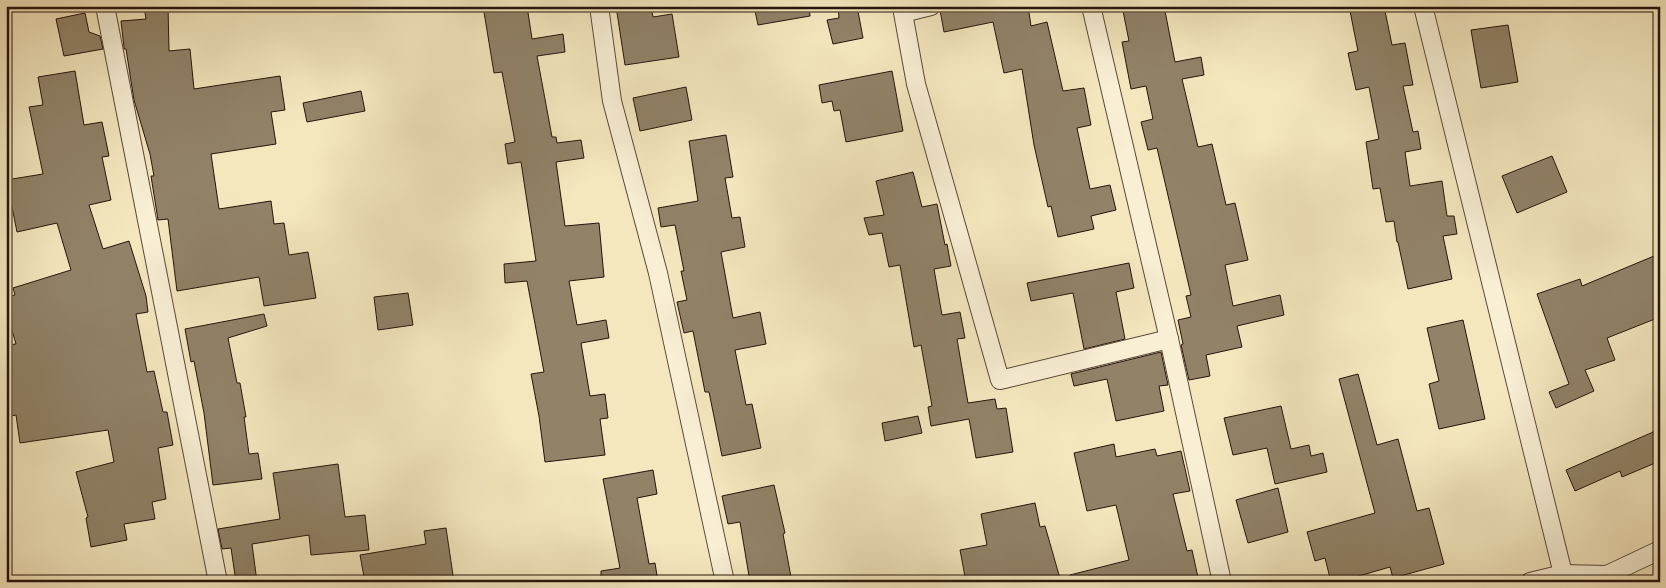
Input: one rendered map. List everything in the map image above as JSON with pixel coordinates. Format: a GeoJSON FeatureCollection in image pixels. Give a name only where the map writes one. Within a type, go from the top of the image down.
{"type":"FeatureCollection","features":[{"type":"Feature","properties":{"kind":"street"},"geometry":{"type":"LineString","coordinates":[[105,6],[218,582]]}},
{"type":"Feature","properties":{"kind":"street"},"geometry":{"type":"LineString","coordinates":[[598,6],[612,101],[658,273],[725,582]]}},
{"type":"Feature","properties":{"kind":"street"},"geometry":{"type":"LineString","coordinates":[[931,6],[902,10],[916,84],[1000,380],[1170,339]]}},
{"type":"Feature","properties":{"kind":"street"},"geometry":{"type":"LineString","coordinates":[[1091,6],[1170,339],[1222,582]]}},
{"type":"Feature","properties":{"kind":"street"},"geometry":{"type":"LineString","coordinates":[[1423,6],[1564,578]]}},
{"type":"Feature","properties":{"kind":"street"},"geometry":{"type":"LineString","coordinates":[[1530,582],[1608,575],[1660,550]]}},
{"type":"Feature","properties":{"kind":"building"},"geometry":{"type":"Polygon","coordinates":[[[144,6],[168,6],[169,51],[190,49],[194,89],[280,76],[285,110],[271,112],[276,144],[211,154],[219,209],[271,201],[274,224],[284,223],[289,255],[308,252],[316,298],[264,306],[259,277],[177,291],[168,219],[158,220],[151,176],[154,176],[150,154],[134,100],[126,49],[124,49],[121,21],[146,19],[144,6]]]}},
{"type":"Feature","properties":{"kind":"building"},"geometry":{"type":"Polygon","coordinates":[[[483,6],[527,6],[532,39],[563,34],[565,52],[537,56],[552,137],[556,137],[557,143],[581,140],[584,158],[556,162],[565,226],[599,223],[604,277],[569,281],[577,325],[606,320],[609,338],[581,343],[590,396],[605,394],[608,418],[600,419],[605,455],[545,462],[531,374],[544,372],[527,281],[505,283],[504,264],[536,261],[521,162],[508,164],[505,144],[515,142],[502,72],[494,73],[483,6]]]}},
{"type":"Feature","properties":{"kind":"building"},"geometry":{"type":"Polygon","coordinates":[[[616,6],[651,6],[653,17],[672,14],[679,57],[625,65],[616,6]]]}},
{"type":"Feature","properties":{"kind":"building"},"geometry":{"type":"Polygon","coordinates":[[[754,6],[809,6],[810,16],[758,25],[754,6]]]}},
{"type":"Feature","properties":{"kind":"building"},"geometry":{"type":"Polygon","coordinates":[[[838,6],[857,6],[863,38],[833,44],[827,20],[839,18],[838,6]]]}},
{"type":"Feature","properties":{"kind":"building"},"geometry":{"type":"Polygon","coordinates":[[[962,6],[1028,6],[1031,26],[1047,22],[1063,91],[1084,88],[1091,125],[1077,128],[1090,189],[1110,185],[1116,210],[1091,216],[1094,229],[1058,237],[1051,206],[1048,207],[1034,145],[1022,69],[1004,73],[993,22],[944,32],[940,10],[962,6]]]}},
{"type":"Feature","properties":{"kind":"building"},"geometry":{"type":"Polygon","coordinates":[[[1122,6],[1164,6],[1175,62],[1201,57],[1204,75],[1182,79],[1198,147],[1212,144],[1226,205],[1235,203],[1248,260],[1225,265],[1233,306],[1280,295],[1284,315],[1237,326],[1242,347],[1206,355],[1210,376],[1189,380],[1181,345],[1183,344],[1178,320],[1191,317],[1186,296],[1191,295],[1157,148],[1148,150],[1141,122],[1153,119],[1146,86],[1131,89],[1122,42],[1129,41],[1122,6]]]}},
{"type":"Feature","properties":{"kind":"building"},"geometry":{"type":"Polygon","coordinates":[[[1349,6],[1384,6],[1392,45],[1405,43],[1413,85],[1403,86],[1413,132],[1418,131],[1421,149],[1405,152],[1410,186],[1442,181],[1447,216],[1454,216],[1457,234],[1443,236],[1452,279],[1408,289],[1394,221],[1386,222],[1380,188],[1373,189],[1366,142],[1379,139],[1369,87],[1356,90],[1348,53],[1358,51],[1349,6]]]}},
{"type":"Feature","properties":{"kind":"building"},"geometry":{"type":"Polygon","coordinates":[[[85,13],[89,32],[100,36],[103,49],[64,56],[56,19],[85,13]]]}},
{"type":"Feature","properties":{"kind":"building"},"geometry":{"type":"Polygon","coordinates":[[[1508,25],[1518,82],[1481,88],[1471,30],[1508,25]]]}},
{"type":"Feature","properties":{"kind":"building"},"geometry":{"type":"Polygon","coordinates":[[[75,71],[84,125],[102,122],[109,156],[102,157],[111,200],[89,205],[103,249],[129,241],[146,296],[148,312],[136,314],[147,372],[154,371],[163,412],[167,412],[173,445],[158,448],[166,499],[152,502],[155,519],[124,524],[127,540],[91,547],[86,518],[88,517],[76,472],[114,462],[108,430],[20,443],[16,415],[6,417],[6,345],[16,344],[6,311],[6,297],[15,295],[13,288],[71,270],[57,223],[17,232],[10,197],[8,197],[6,180],[43,174],[29,107],[43,105],[38,77],[75,71]]]}},
{"type":"Feature","properties":{"kind":"building"},"geometry":{"type":"Polygon","coordinates":[[[892,71],[903,131],[846,142],[840,110],[834,111],[832,101],[822,103],[819,85],[892,71]]]}},
{"type":"Feature","properties":{"kind":"building"},"geometry":{"type":"Polygon","coordinates":[[[686,87],[692,120],[640,131],[633,98],[686,87]]]}},
{"type":"Feature","properties":{"kind":"building"},"geometry":{"type":"Polygon","coordinates":[[[361,91],[365,111],[307,122],[303,103],[361,91]]]}},
{"type":"Feature","properties":{"kind":"building"},"geometry":{"type":"Polygon","coordinates":[[[726,135],[733,177],[725,178],[732,218],[740,217],[745,247],[721,252],[733,318],[760,312],[766,344],[735,350],[746,405],[752,404],[761,448],[722,456],[709,392],[705,392],[693,331],[684,333],[677,302],[687,300],[681,271],[684,271],[675,225],[661,227],[658,208],[698,201],[689,141],[726,135]]]}},
{"type":"Feature","properties":{"kind":"building"},"geometry":{"type":"Polygon","coordinates":[[[1552,156],[1567,192],[1517,213],[1502,176],[1552,156]]]}},
{"type":"Feature","properties":{"kind":"building"},"geometry":{"type":"Polygon","coordinates":[[[913,172],[922,207],[937,204],[945,245],[947,244],[951,266],[934,269],[942,315],[960,312],[965,338],[957,339],[968,403],[995,399],[997,409],[1006,408],[1013,452],[976,458],[969,419],[931,426],[928,407],[932,406],[921,345],[914,347],[900,265],[889,267],[882,233],[869,235],[864,218],[884,215],[876,181],[913,172]]]}},
{"type":"Feature","properties":{"kind":"building"},"geometry":{"type":"Polygon","coordinates":[[[1654,256],[1660,271],[1660,317],[1607,338],[1615,360],[1585,370],[1594,391],[1556,408],[1549,392],[1569,384],[1537,294],[1580,279],[1582,286],[1654,256]]]}},
{"type":"Feature","properties":{"kind":"building"},"geometry":{"type":"Polygon","coordinates":[[[1129,263],[1134,288],[1116,292],[1125,339],[1084,349],[1073,293],[1031,301],[1027,283],[1129,263]]]}},
{"type":"Feature","properties":{"kind":"building"},"geometry":{"type":"Polygon","coordinates":[[[408,293],[413,325],[378,330],[374,297],[408,293]]]}},
{"type":"Feature","properties":{"kind":"building"},"geometry":{"type":"Polygon","coordinates":[[[264,314],[267,326],[228,338],[237,383],[240,383],[246,417],[244,417],[249,454],[258,453],[262,479],[213,485],[204,413],[194,361],[191,362],[185,329],[264,314]]]}},
{"type":"Feature","properties":{"kind":"building"},"geometry":{"type":"Polygon","coordinates":[[[1463,320],[1485,419],[1439,429],[1429,384],[1439,381],[1427,328],[1463,320]]]}},
{"type":"Feature","properties":{"kind":"building"},"geometry":{"type":"Polygon","coordinates":[[[1161,352],[1168,385],[1159,386],[1164,411],[1116,421],[1107,379],[1074,386],[1071,374],[1161,352]]]}},
{"type":"Feature","properties":{"kind":"building"},"geometry":{"type":"Polygon","coordinates":[[[1358,374],[1377,445],[1398,439],[1417,511],[1429,508],[1444,564],[1393,578],[1390,567],[1338,582],[1331,582],[1325,558],[1315,561],[1307,532],[1375,513],[1339,379],[1358,374]]]}},
{"type":"Feature","properties":{"kind":"building"},"geometry":{"type":"Polygon","coordinates":[[[1281,406],[1291,449],[1309,445],[1311,456],[1323,453],[1327,472],[1275,484],[1267,448],[1233,455],[1224,418],[1281,406]]]}},
{"type":"Feature","properties":{"kind":"building"},"geometry":{"type":"Polygon","coordinates":[[[918,416],[922,433],[885,441],[882,423],[918,416]]]}},
{"type":"Feature","properties":{"kind":"building"},"geometry":{"type":"Polygon","coordinates":[[[1660,429],[1660,461],[1622,477],[1620,471],[1575,491],[1566,470],[1660,429]]]}},
{"type":"Feature","properties":{"kind":"building"},"geometry":{"type":"Polygon","coordinates":[[[1114,444],[1116,457],[1155,449],[1157,456],[1181,451],[1190,491],[1173,494],[1187,551],[1192,550],[1199,582],[1071,582],[1070,575],[1129,560],[1116,505],[1087,511],[1074,453],[1114,444]]]}},
{"type":"Feature","properties":{"kind":"building"},"geometry":{"type":"Polygon","coordinates":[[[338,464],[345,517],[365,515],[369,550],[311,555],[309,535],[252,544],[257,582],[236,582],[231,548],[222,549],[218,529],[280,519],[273,473],[338,464]]]}},
{"type":"Feature","properties":{"kind":"building"},"geometry":{"type":"Polygon","coordinates":[[[653,470],[657,494],[637,498],[649,564],[655,563],[658,582],[601,582],[601,571],[620,568],[603,479],[653,470]]]}},
{"type":"Feature","properties":{"kind":"building"},"geometry":{"type":"Polygon","coordinates":[[[774,485],[785,533],[783,534],[791,577],[765,582],[750,582],[740,522],[728,524],[722,496],[774,485]]]}},
{"type":"Feature","properties":{"kind":"building"},"geometry":{"type":"Polygon","coordinates":[[[1278,488],[1288,532],[1248,543],[1236,500],[1278,488]]]}},
{"type":"Feature","properties":{"kind":"building"},"geometry":{"type":"Polygon","coordinates":[[[1035,503],[1040,527],[1045,526],[1061,582],[966,582],[960,550],[987,545],[981,514],[1035,503]]]}},
{"type":"Feature","properties":{"kind":"building"},"geometry":{"type":"Polygon","coordinates":[[[446,528],[454,582],[365,582],[360,555],[426,544],[424,531],[446,528]]]}}]}
